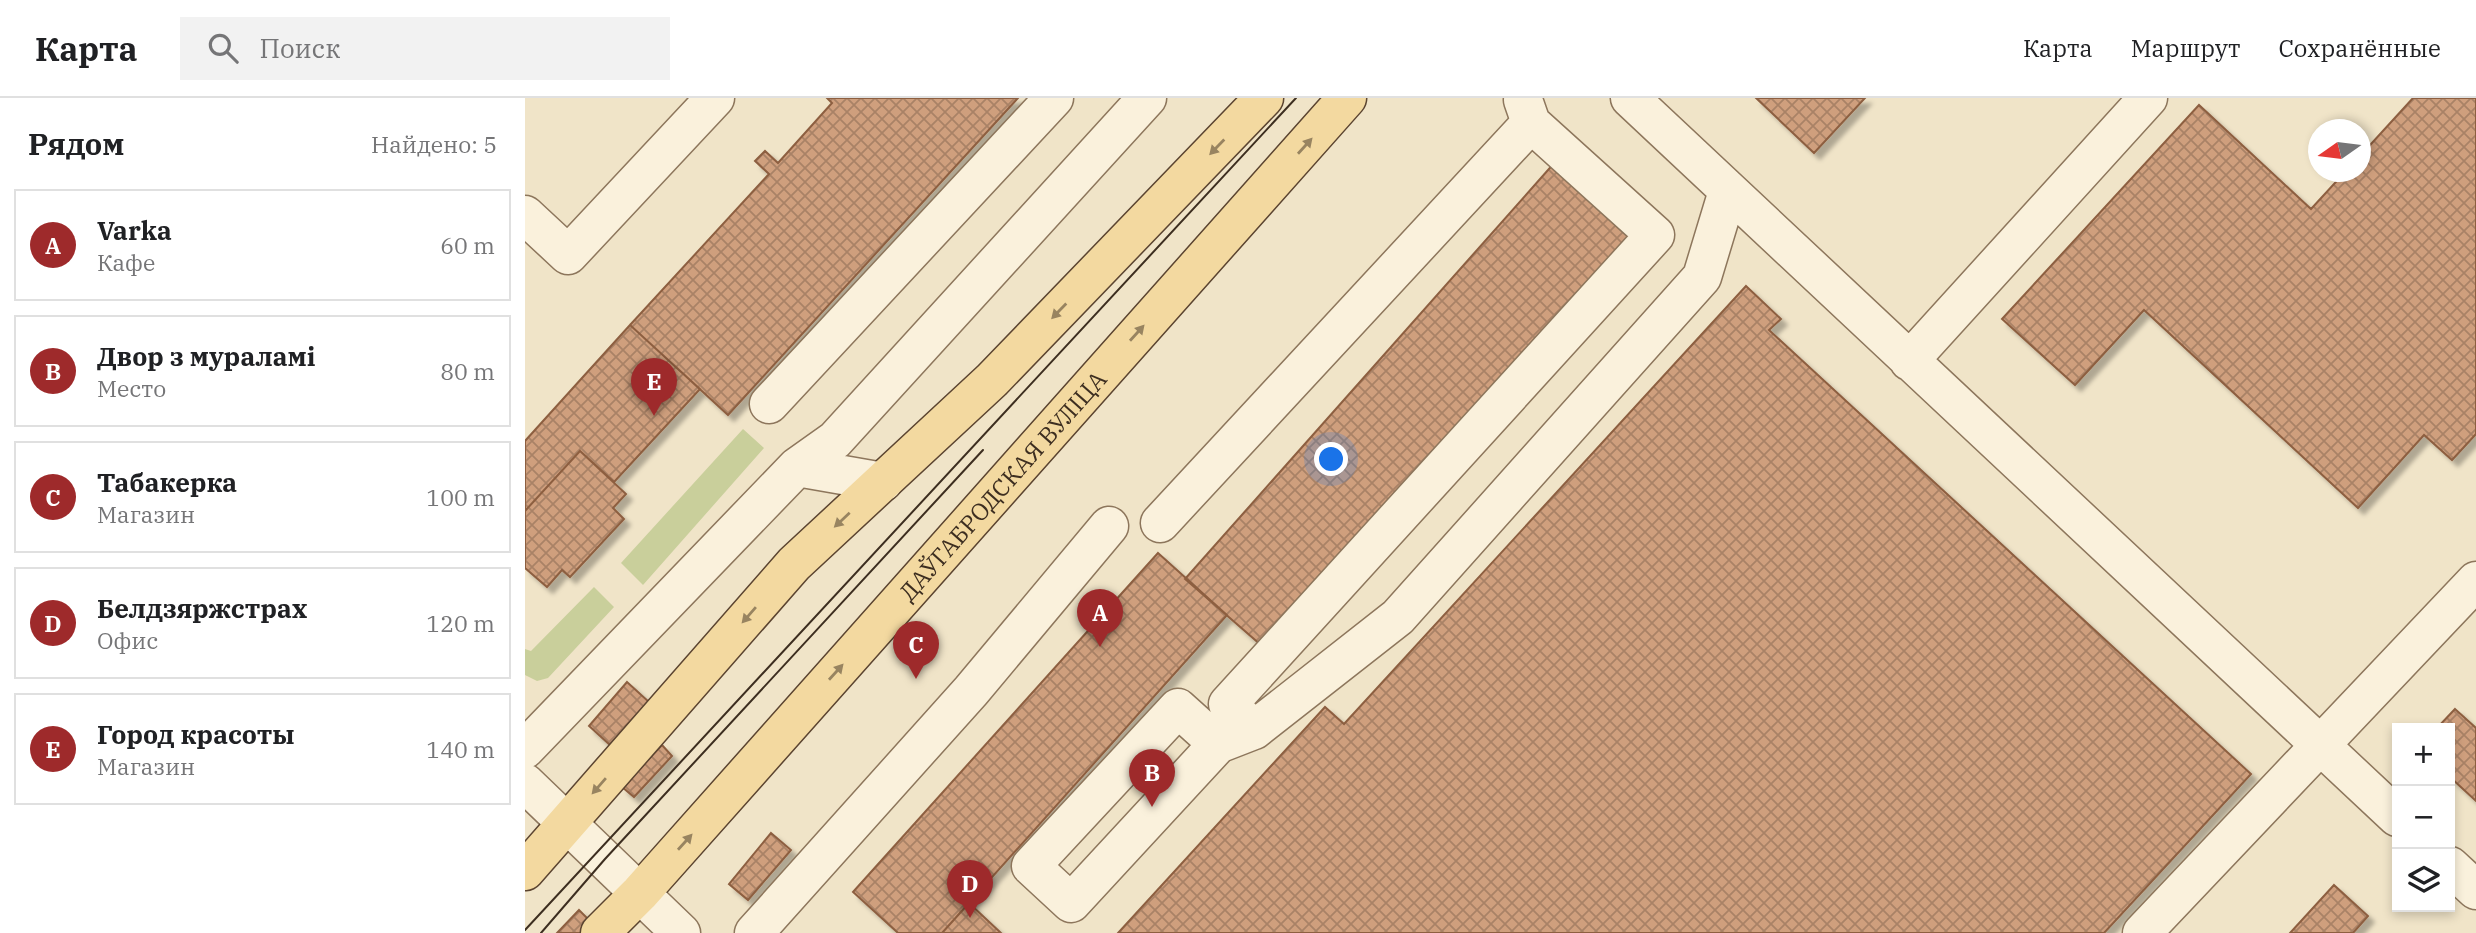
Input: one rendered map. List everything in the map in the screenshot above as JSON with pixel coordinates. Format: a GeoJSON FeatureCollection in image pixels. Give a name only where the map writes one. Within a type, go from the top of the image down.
{"type":"FeatureCollection","features":[{"type":"Feature","properties":{"kind":"main road"},"geometry":{"type":"LineString","coordinates":[[525,870],[794,564],[992,380],[1264,98]]}},
{"type":"Feature","properties":{"kind":"main road","name":"ДАЎГАБРОДСКАЯ ВУЛІЦА"},"geometry":{"type":"LineString","coordinates":[[600,933],[640,892],[1347,98]]}},
{"type":"Feature","properties":{"kind":"street"},"geometry":{"type":"LineString","coordinates":[[525,215],[568,255],[715,98]]}},
{"type":"Feature","properties":{"kind":"street"},"geometry":{"type":"LineString","coordinates":[[769,404],[1054,98]]}},
{"type":"Feature","properties":{"kind":"street"},"geometry":{"type":"LineString","coordinates":[[525,749],[797,467],[835,440],[1147,98]]}},
{"type":"Feature","properties":{"kind":"street"},"geometry":{"type":"LineString","coordinates":[[1630,98],[2392,812]]}},
{"type":"Feature","properties":{"kind":"street"},"geometry":{"type":"LineString","coordinates":[[1909,361],[2148,98]]}},
{"type":"Feature","properties":{"kind":"street"},"geometry":{"type":"LineString","coordinates":[[1160,523],[1527,110],[1655,235],[1229,704],[1254,730]]}},
{"type":"Feature","properties":{"kind":"street"},"geometry":{"type":"LineString","coordinates":[[1218,744],[1178,708],[1031,866],[1071,903],[1218,744],[1254,730],[1398,617],[1702,277],[1728,191]]}},
{"type":"Feature","properties":{"kind":"street"},"geometry":{"type":"LineString","coordinates":[[797,467],[883,482]]}},
{"type":"Feature","properties":{"kind":"street"},"geometry":{"type":"LineString","coordinates":[[754,933],[971,691],[1109,526]]}},
{"type":"Feature","properties":{"kind":"street"},"geometry":{"type":"LineString","coordinates":[[2142,933],[2476,581]]}},
{"type":"Feature","properties":{"kind":"street"},"geometry":{"type":"LineString","coordinates":[[525,783],[681,933]]}},
{"type":"Feature","properties":{"kind":"street"},"geometry":{"type":"LineString","coordinates":[[2455,871],[2476,890]]}},
{"type":"Feature","properties":{"kind":"green space"},"geometry":{"type":"Polygon","coordinates":[[[743,429],[764,448],[643,585],[621,563],[743,429]]]}},
{"type":"Feature","properties":{"kind":"green space"},"geometry":{"type":"Polygon","coordinates":[[[594,587],[614,607],[548,678],[537,681],[525,675],[525,649],[531,651],[594,587]]]}},
{"type":"Feature","properties":{"kind":"building"},"geometry":{"type":"Polygon","coordinates":[[[827,98],[1018,98],[728,415],[630,325],[769,174],[755,161],[765,151],[778,163],[832,103],[827,98]]]}},
{"type":"Feature","properties":{"kind":"building"},"geometry":{"type":"Polygon","coordinates":[[[1756,98],[1865,98],[1814,153],[1756,98]]]}},
{"type":"Feature","properties":{"kind":"building"},"geometry":{"type":"Polygon","coordinates":[[[2413,98],[2476,98],[2476,434],[2452,460],[2424,435],[2358,508],[2144,310],[2075,385],[2002,319],[2199,105],[2311,209],[2336,182],[2371,182],[2371,144],[2413,98]]]}},
{"type":"Feature","properties":{"kind":"building"},"geometry":{"type":"Polygon","coordinates":[[[1556,161],[1639,235],[1269,652],[1185,579],[1556,161]]]}},
{"type":"Feature","properties":{"kind":"building"},"geometry":{"type":"Polygon","coordinates":[[[1746,286],[1781,319],[1769,330],[2251,774],[2104,933],[1118,933],[1325,707],[1344,724],[1746,286]]]}},
{"type":"Feature","properties":{"kind":"building"},"geometry":{"type":"Polygon","coordinates":[[[630,325],[700,389],[614,482],[580,451],[525,511],[525,441],[630,325]]]}},
{"type":"Feature","properties":{"kind":"building"},"geometry":{"type":"Polygon","coordinates":[[[580,451],[626,494],[613,508],[624,519],[570,577],[562,570],[547,587],[525,568],[525,511],[580,451]]]}},
{"type":"Feature","properties":{"kind":"building"},"geometry":{"type":"Polygon","coordinates":[[[1158,553],[1227,615],[942,933],[898,933],[853,892],[1158,553]]]}},
{"type":"Feature","properties":{"kind":"building"},"geometry":{"type":"Polygon","coordinates":[[[627,682],[649,702],[610,745],[589,726],[627,682]]]}},
{"type":"Feature","properties":{"kind":"building"},"geometry":{"type":"Polygon","coordinates":[[[2455,709],[2476,728],[2476,801],[2455,782],[2455,723],[2442,723],[2455,709]]]}},
{"type":"Feature","properties":{"kind":"building"},"geometry":{"type":"Polygon","coordinates":[[[662,745],[672,756],[634,797],[622,787],[662,745]]]}},
{"type":"Feature","properties":{"kind":"building"},"geometry":{"type":"Polygon","coordinates":[[[771,833],[791,850],[748,900],[729,884],[771,833]]]}},
{"type":"Feature","properties":{"kind":"building"},"geometry":{"type":"Polygon","coordinates":[[[2334,885],[2368,916],[2353,933],[2290,933],[2334,885]]]}},
{"type":"Feature","properties":{"kind":"building"},"geometry":{"type":"Polygon","coordinates":[[[969,903],[1001,933],[942,933],[969,903]]]}},
{"type":"Feature","properties":{"kind":"building"},"geometry":{"type":"Polygon","coordinates":[[[579,910],[595,926],[589,933],[557,933],[579,910]]]}},
{"type":"Feature","properties":{"kind":"tram line"},"geometry":{"type":"LineString","coordinates":[[525,930],[1296,98]]}},
{"type":"Feature","properties":{"kind":"tram line"},"geometry":{"type":"LineString","coordinates":[[541,933],[605,859],[983,450]]}},
{"type":"Feature","properties":{"kind":"place","name":"Город красоты"},"geometry":{"type":"Point","coordinates":[654,416]}},
{"type":"Feature","properties":{"kind":"place","name":"Varka"},"geometry":{"type":"Point","coordinates":[1100,647]}},
{"type":"Feature","properties":{"kind":"place","name":"Табакерка"},"geometry":{"type":"Point","coordinates":[916,679]}},
{"type":"Feature","properties":{"kind":"place","name":"Двор з мураламі"},"geometry":{"type":"Point","coordinates":[1152,807]}},
{"type":"Feature","properties":{"kind":"place","name":"Белдзяржстрах"},"geometry":{"type":"Point","coordinates":[970,918]}}]}
